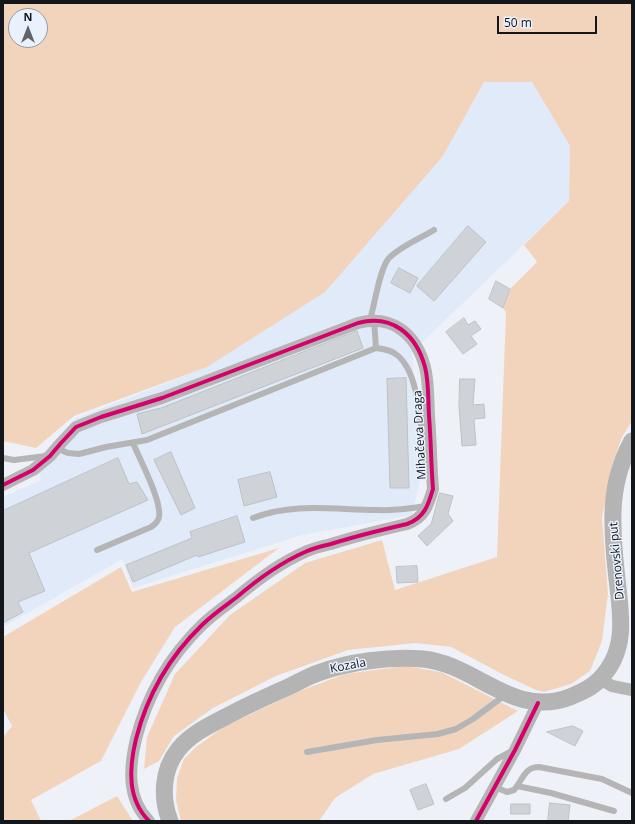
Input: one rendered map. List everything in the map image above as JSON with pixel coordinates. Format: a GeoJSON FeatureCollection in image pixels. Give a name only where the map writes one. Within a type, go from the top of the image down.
{"type":"FeatureCollection","features":[{"type":"Feature","properties":{"kind":"main road","name":"Drenovski put"},"geometry":{"type":"LineString","coordinates":[[600,679],[617,653],[620,638],[622,617],[614,552],[613,512],[616,480],[632,442]]}},
{"type":"Feature","properties":{"kind":"main road","name":"Kozala"},"geometry":{"type":"LineString","coordinates":[[170,821],[165,801],[166,776],[172,761],[184,744],[207,727],[316,673],[332,668],[367,662],[422,659],[436,661],[451,666],[506,694],[522,700],[538,703],[552,702],[580,694],[600,679]]}},
{"type":"Feature","properties":{"kind":"street","name":"Mihačeva Draga"},"geometry":{"type":"LineString","coordinates":[[3,485],[33,470],[53,452],[76,427],[101,417],[162,398],[341,328],[372,320],[392,324],[409,336],[415,344],[424,366],[430,423],[433,489],[421,517],[414,521],[352,537],[306,552],[278,566],[202,625],[176,653],[150,698],[140,722],[134,746],[131,774],[133,796],[140,810],[149,821]]}},
{"type":"Feature","properties":{"kind":"street"},"geometry":{"type":"LineString","coordinates":[[600,679],[612,686],[632,690]]}},
{"type":"Feature","properties":{"kind":"street"},"geometry":{"type":"LineString","coordinates":[[476,821],[515,750],[538,703]]}},
{"type":"Feature","properties":{"kind":"lane"},"geometry":{"type":"LineString","coordinates":[[376,348],[372,320],[381,275],[388,259],[403,248],[434,230]]}},
{"type":"Feature","properties":{"kind":"lane"},"geometry":{"type":"LineString","coordinates":[[3,458],[14,460],[53,452],[79,454],[106,447],[147,440],[376,348],[393,352],[406,363],[415,388],[425,462],[426,466],[432,473]]}},
{"type":"Feature","properties":{"kind":"lane"},"geometry":{"type":"LineString","coordinates":[[97,550],[151,527],[158,521],[159,509],[156,498],[133,443]]}},
{"type":"Feature","properties":{"kind":"lane"},"geometry":{"type":"LineString","coordinates":[[253,518],[269,512],[287,509],[311,508],[380,510],[427,506]]}},
{"type":"Feature","properties":{"kind":"lane"},"geometry":{"type":"LineString","coordinates":[[307,752],[377,740],[438,734],[456,729],[473,719],[506,694]]}},
{"type":"Feature","properties":{"kind":"lane"},"geometry":{"type":"LineString","coordinates":[[446,799],[465,788],[497,760],[515,750]]}},
{"type":"Feature","properties":{"kind":"lane"},"geometry":{"type":"LineString","coordinates":[[495,787],[510,792],[514,790],[527,770],[534,767],[539,767],[602,779],[632,793]]}},
{"type":"Feature","properties":{"kind":"lane"},"geometry":{"type":"LineString","coordinates":[[517,786],[551,793],[614,811]]}},
{"type":"Feature","properties":{"kind":"shaded area"},"geometry":{"type":"Polygon","coordinates":[[[3,3],[632,3],[632,421],[622,437],[612,465],[602,518],[608,594],[602,641],[590,671],[571,684],[544,692],[536,690],[504,675],[451,647],[416,643],[348,650],[276,676],[213,708],[174,736],[159,761],[144,769],[147,737],[175,674],[230,615],[305,563],[382,540],[395,590],[497,557],[506,312],[503,308],[510,289],[537,262],[524,245],[569,201],[570,146],[532,82],[484,82],[443,156],[325,292],[207,367],[74,416],[36,448],[3,441],[3,3]]]}},
{"type":"Feature","properties":{"kind":"shaded area"},"geometry":{"type":"Polygon","coordinates":[[[484,82],[532,82],[570,146],[569,201],[412,352],[422,472],[412,515],[302,535],[133,588],[122,559],[3,627],[3,497],[41,480],[36,460],[75,419],[207,367],[443,156],[484,82]]]}},
{"type":"Feature","properties":{"kind":"shaded area"},"geometry":{"type":"Polygon","coordinates":[[[279,548],[175,627],[141,682],[101,761],[31,800],[41,821],[3,821],[3,737],[12,726],[3,709],[3,637],[121,567],[132,592],[279,548]]]}},
{"type":"Feature","properties":{"kind":"shaded area"},"geometry":{"type":"Polygon","coordinates":[[[405,666],[441,672],[518,711],[459,749],[373,774],[335,798],[319,821],[181,821],[176,800],[177,778],[184,759],[196,747],[225,726],[300,691],[345,674],[405,666]]]}},
{"type":"Feature","properties":{"kind":"shaded area"},"geometry":{"type":"Polygon","coordinates":[[[117,796],[133,821],[69,821],[117,796]]]}},
{"type":"Feature","properties":{"kind":"building"},"geometry":{"type":"Polygon","coordinates":[[[468,226],[486,242],[434,301],[417,286],[468,226]]]}},
{"type":"Feature","properties":{"kind":"building"},"geometry":{"type":"Polygon","coordinates":[[[399,268],[418,278],[410,293],[391,283],[399,268]]]}},
{"type":"Feature","properties":{"kind":"building"},"geometry":{"type":"Polygon","coordinates":[[[496,281],[510,289],[503,308],[489,299],[496,281]]]}},
{"type":"Feature","properties":{"kind":"building"},"geometry":{"type":"Polygon","coordinates":[[[464,318],[468,325],[475,321],[481,329],[471,336],[477,344],[463,354],[446,332],[464,318]]]}},
{"type":"Feature","properties":{"kind":"building"},"geometry":{"type":"Polygon","coordinates":[[[357,331],[363,348],[142,434],[137,414],[161,408],[357,331]]]}},
{"type":"Feature","properties":{"kind":"building"},"geometry":{"type":"Polygon","coordinates":[[[406,378],[409,488],[390,488],[387,379],[406,378]]]}},
{"type":"Feature","properties":{"kind":"building"},"geometry":{"type":"Polygon","coordinates":[[[460,379],[475,379],[473,405],[484,404],[485,418],[474,419],[476,445],[462,446],[459,406],[460,379]]]}},
{"type":"Feature","properties":{"kind":"building"},"geometry":{"type":"Polygon","coordinates":[[[171,452],[195,508],[181,515],[154,460],[171,452]]]}},
{"type":"Feature","properties":{"kind":"building"},"geometry":{"type":"Polygon","coordinates":[[[118,458],[129,484],[137,482],[148,500],[29,553],[45,591],[18,602],[23,612],[3,623],[3,511],[118,458]]]}},
{"type":"Feature","properties":{"kind":"building"},"geometry":{"type":"Polygon","coordinates":[[[270,472],[277,497],[244,506],[238,480],[270,472]]]}},
{"type":"Feature","properties":{"kind":"building"},"geometry":{"type":"Polygon","coordinates":[[[440,493],[453,496],[448,514],[453,521],[427,546],[418,536],[431,524],[440,493]]]}},
{"type":"Feature","properties":{"kind":"building"},"geometry":{"type":"Polygon","coordinates":[[[237,516],[245,542],[198,557],[197,555],[133,582],[126,565],[192,538],[190,532],[237,516]]]}},
{"type":"Feature","properties":{"kind":"building"},"geometry":{"type":"Polygon","coordinates":[[[417,566],[418,582],[397,583],[396,567],[417,566]]]}},
{"type":"Feature","properties":{"kind":"building"},"geometry":{"type":"Polygon","coordinates":[[[573,726],[583,731],[575,746],[547,732],[573,726]]]}},
{"type":"Feature","properties":{"kind":"building"},"geometry":{"type":"Polygon","coordinates":[[[426,784],[434,804],[418,810],[410,790],[426,784]]]}},
{"type":"Feature","properties":{"kind":"building"},"geometry":{"type":"Polygon","coordinates":[[[550,803],[570,805],[568,821],[548,821],[550,803]]]}},
{"type":"Feature","properties":{"kind":"building"},"geometry":{"type":"Polygon","coordinates":[[[511,804],[530,804],[530,814],[511,814],[511,804]]]}},
{"type":"Feature","properties":{"kind":"cycle path"},"geometry":{"type":"LineString","coordinates":[[3,485],[33,470],[50,456],[76,427],[101,417],[162,398],[358,323],[382,321],[392,324],[409,336],[421,355],[428,385],[433,489],[424,511],[418,518],[407,524],[314,548],[287,561],[261,578],[214,614],[190,637],[170,663],[153,692],[146,707],[136,739],[131,772],[133,793],[142,812],[149,821]]}},
{"type":"Feature","properties":{"kind":"cycle path"},"geometry":{"type":"LineString","coordinates":[[476,821],[515,750],[538,703]]}}]}
